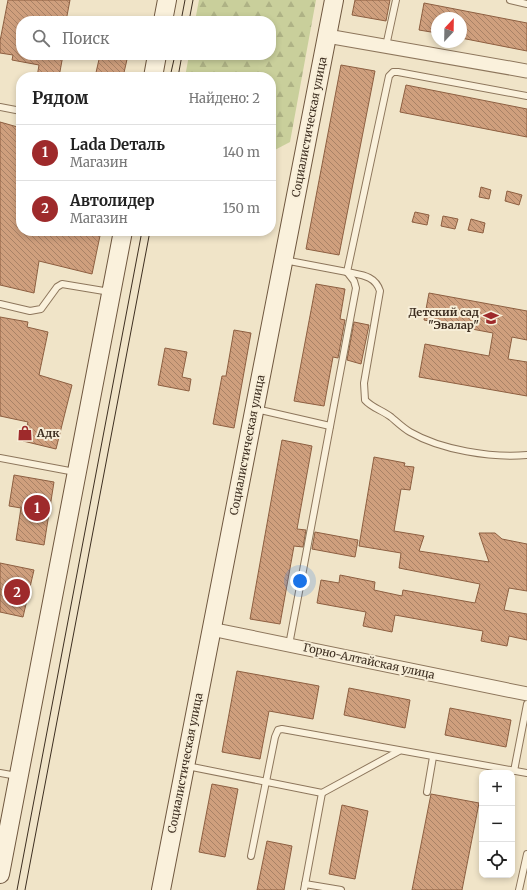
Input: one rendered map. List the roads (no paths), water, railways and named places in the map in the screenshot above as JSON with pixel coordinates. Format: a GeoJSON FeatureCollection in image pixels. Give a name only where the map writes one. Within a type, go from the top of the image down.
{"type":"FeatureCollection","features":[{"type":"Feature","properties":{"kind":"street"},"geometry":{"type":"LineString","coordinates":[[164,16],[168,0]]}},
{"type":"Feature","properties":{"kind":"street","name":"Социалистическая улица"},"geometry":{"type":"LineString","coordinates":[[160,890],[334,0]]}},
{"type":"Feature","properties":{"kind":"street"},"geometry":{"type":"LineString","coordinates":[[327,36],[527,71]]}},
{"type":"Feature","properties":{"kind":"street"},"geometry":{"type":"LineString","coordinates":[[154,72],[156,60]]}},
{"type":"Feature","properties":{"kind":"street"},"geometry":{"type":"LineString","coordinates":[[0,874],[122,236]]}},
{"type":"Feature","properties":{"kind":"street","name":"Горно-Алтайская улица"},"geometry":{"type":"LineString","coordinates":[[211,629],[527,694]]}},
{"type":"Feature","properties":{"kind":"lane"},"geometry":{"type":"LineString","coordinates":[[386,46],[396,0]]}},
{"type":"Feature","properties":{"kind":"lane"},"geometry":{"type":"LineString","coordinates":[[510,0],[527,4]]}},
{"type":"Feature","properties":{"kind":"lane"},"geometry":{"type":"LineString","coordinates":[[347,272],[391,74],[398,72],[527,96]]}},
{"type":"Feature","properties":{"kind":"lane"},"geometry":{"type":"LineString","coordinates":[[0,107],[16,110]]}},
{"type":"Feature","properties":{"kind":"lane"},"geometry":{"type":"LineString","coordinates":[[283,260],[371,278],[378,285],[380,290],[364,382],[365,400],[370,405],[390,416],[410,432],[430,442],[485,454],[505,456],[527,454]]}},
{"type":"Feature","properties":{"kind":"lane"},"geometry":{"type":"LineString","coordinates":[[289,645],[356,288],[354,281],[347,272]]}},
{"type":"Feature","properties":{"kind":"lane"},"geometry":{"type":"LineString","coordinates":[[0,304],[30,311],[41,309],[45,306],[56,287],[62,284],[111,293]]}},
{"type":"Feature","properties":{"kind":"lane"},"geometry":{"type":"LineString","coordinates":[[254,408],[330,426]]}},
{"type":"Feature","properties":{"kind":"lane"},"geometry":{"type":"LineString","coordinates":[[0,458],[77,473]]}},
{"type":"Feature","properties":{"kind":"lane"},"geometry":{"type":"LineString","coordinates":[[514,770],[527,704]]}},
{"type":"Feature","properties":{"kind":"lane"},"geometry":{"type":"LineString","coordinates":[[251,856],[275,736],[278,730],[282,729],[508,770]]}},
{"type":"Feature","properties":{"kind":"lane"},"geometry":{"type":"LineString","coordinates":[[185,766],[322,793],[399,751]]}},
{"type":"Feature","properties":{"kind":"lane"},"geometry":{"type":"LineString","coordinates":[[427,792],[433,757]]}},
{"type":"Feature","properties":{"kind":"lane"},"geometry":{"type":"LineString","coordinates":[[515,771],[527,773]]}},
{"type":"Feature","properties":{"kind":"lane"},"geometry":{"type":"LineString","coordinates":[[0,773],[19,777]]}},
{"type":"Feature","properties":{"kind":"lane"},"geometry":{"type":"LineString","coordinates":[[322,793],[304,887],[341,890]]}},
{"type":"Feature","properties":{"kind":"lane"},"geometry":{"type":"LineString","coordinates":[[519,890],[527,854]]}},
{"type":"Feature","properties":{"kind":"tram line"},"geometry":{"type":"LineString","coordinates":[[182,16],[185,0]]}},
{"type":"Feature","properties":{"kind":"tram line"},"geometry":{"type":"LineString","coordinates":[[190,16],[193,0]]}},
{"type":"Feature","properties":{"kind":"tram line"},"geometry":{"type":"LineString","coordinates":[[171,72],[174,60]]}},
{"type":"Feature","properties":{"kind":"tram line"},"geometry":{"type":"LineString","coordinates":[[179,72],[181,60]]}},
{"type":"Feature","properties":{"kind":"tram line"},"geometry":{"type":"LineString","coordinates":[[17,890],[141,236]]}},
{"type":"Feature","properties":{"kind":"tram line"},"geometry":{"type":"LineString","coordinates":[[25,890],[149,236]]}},
{"type":"Feature","properties":{"kind":"place","name":"Детский сад \"Эвалар\""},"geometry":{"type":"Point","coordinates":[491,318]}},
{"type":"Feature","properties":{"kind":"place","name":"Адк"},"geometry":{"type":"Point","coordinates":[25,433]}},
{"type":"Feature","properties":{"kind":"place","name":"Lada Dеталь"},"geometry":{"type":"Point","coordinates":[37,508]}},
{"type":"Feature","properties":{"kind":"place","name":"Автолидер"},"geometry":{"type":"Point","coordinates":[17,592]}}]}
